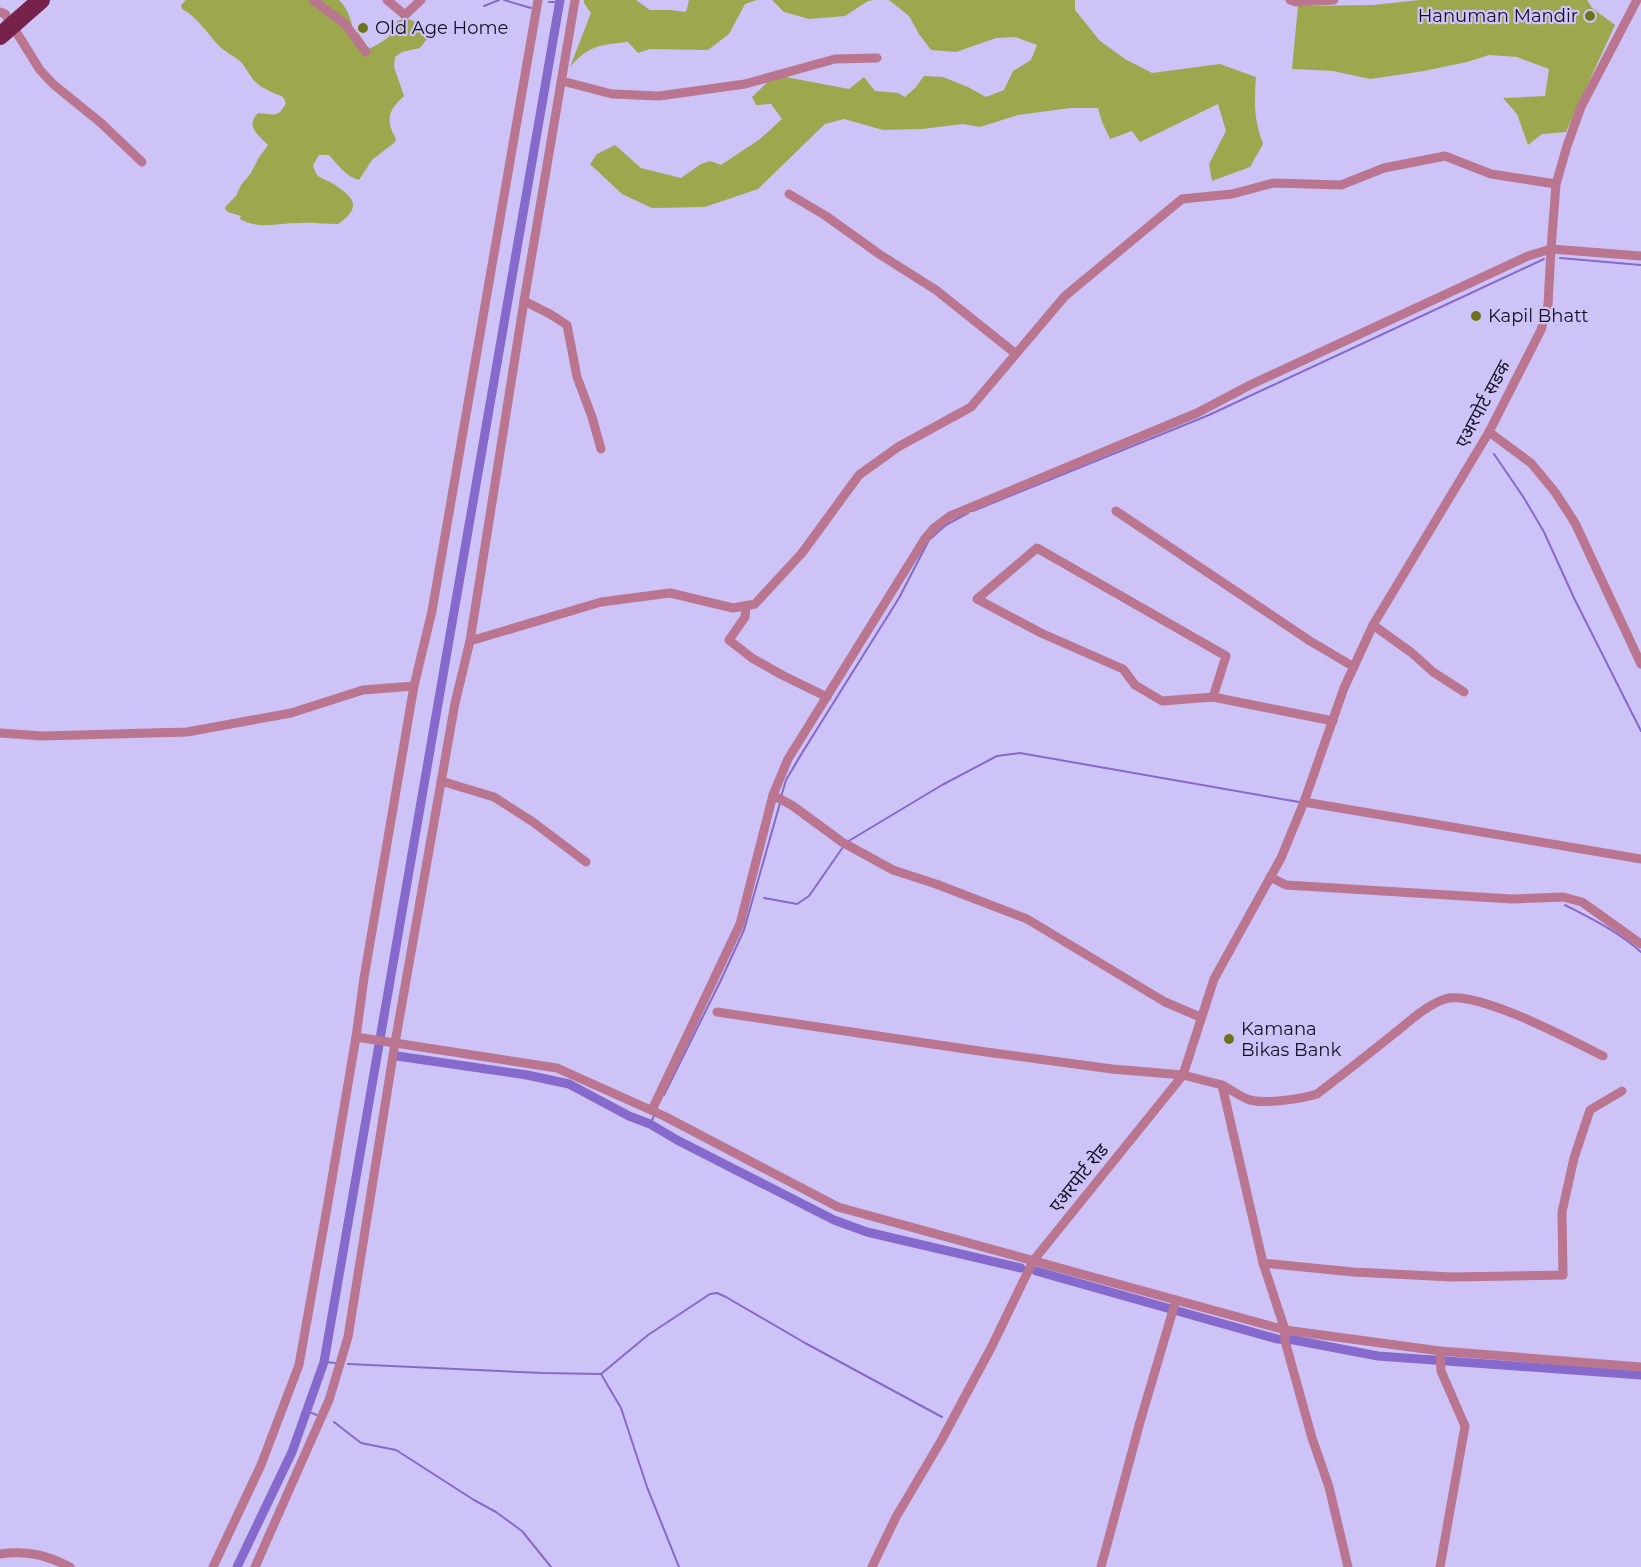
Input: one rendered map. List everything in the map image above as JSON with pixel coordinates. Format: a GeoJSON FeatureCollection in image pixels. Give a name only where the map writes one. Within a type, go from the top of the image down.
{"type":"FeatureCollection","features":[{"type":"Feature","properties":{"kind":"highway"},"geometry":{"type":"LineString","coordinates":[[4,24],[41,0]]}},
{"type":"Feature","properties":{"kind":"street"},"geometry":{"type":"LineString","coordinates":[[313,0],[345,24],[366,52]]}},
{"type":"Feature","properties":{"kind":"street"},"geometry":{"type":"LineString","coordinates":[[387,0],[405,15],[421,0]]}},
{"type":"Feature","properties":{"kind":"street"},"geometry":{"type":"LineString","coordinates":[[213,1567],[261,1465],[299,1365],[360,1037],[364,978],[414,686],[432,611],[538,0]]}},
{"type":"Feature","properties":{"kind":"street"},"geometry":{"type":"LineString","coordinates":[[255,1567],[328,1400],[348,1337],[395,1043],[455,703],[470,641],[524,301],[576,0]]}},
{"type":"Feature","properties":{"kind":"street"},"geometry":{"type":"LineString","coordinates":[[1290,0],[1296,2],[1334,0]]}},
{"type":"Feature","properties":{"kind":"street","name":"एअरपोर्ट सडक"},"geometry":{"type":"LineString","coordinates":[[1304,805],[1344,688],[1373,625],[1489,432],[1541,330],[1548,305],[1556,184],[1581,107],[1637,0]]}},
{"type":"Feature","properties":{"kind":"street"},"geometry":{"type":"LineString","coordinates":[[4,24],[46,77],[101,123],[142,162]]}},
{"type":"Feature","properties":{"kind":"street"},"geometry":{"type":"LineString","coordinates":[[562,81],[612,94],[659,96],[745,84],[835,59],[876,58]]}},
{"type":"Feature","properties":{"kind":"street"},"geometry":{"type":"LineString","coordinates":[[470,641],[601,602],[670,593],[733,608],[755,604],[802,553],[859,475],[898,447],[971,407],[1065,296],[1182,199],[1232,194],[1273,183],[1341,185],[1384,168],[1445,156],[1491,174],[1556,184]]}},
{"type":"Feature","properties":{"kind":"street"},"geometry":{"type":"LineString","coordinates":[[789,194],[936,290],[1016,354]]}},
{"type":"Feature","properties":{"kind":"street"},"geometry":{"type":"LineString","coordinates":[[653,1111],[740,924],[773,795],[788,759],[924,540],[934,528],[950,516],[1197,413],[1250,385],[1528,256],[1551,249],[1641,256]]}},
{"type":"Feature","properties":{"kind":"street"},"geometry":{"type":"LineString","coordinates":[[524,301],[567,325],[577,377],[602,449]]}},
{"type":"Feature","properties":{"kind":"street"},"geometry":{"type":"LineString","coordinates":[[1489,432],[1531,463],[1555,492],[1575,523],[1641,664]]}},
{"type":"Feature","properties":{"kind":"street"},"geometry":{"type":"LineString","coordinates":[[1116,511],[1310,641],[1354,667]]}},
{"type":"Feature","properties":{"kind":"street"},"geometry":{"type":"LineString","coordinates":[[1213,697],[1226,656],[1037,548],[976,599],[1041,633],[1122,669],[1135,685],[1162,701],[1213,697],[1333,722]]}},
{"type":"Feature","properties":{"kind":"street"},"geometry":{"type":"LineString","coordinates":[[746,606],[745,617],[729,640],[752,658],[826,697]]}},
{"type":"Feature","properties":{"kind":"street"},"geometry":{"type":"LineString","coordinates":[[1373,625],[1412,653],[1433,672],[1464,692]]}},
{"type":"Feature","properties":{"kind":"street"},"geometry":{"type":"LineString","coordinates":[[0,733],[42,736],[187,732],[291,713],[363,690],[414,686]]}},
{"type":"Feature","properties":{"kind":"street"},"geometry":{"type":"LineString","coordinates":[[441,781],[494,797],[533,822],[586,862]]}},
{"type":"Feature","properties":{"kind":"street"},"geometry":{"type":"LineString","coordinates":[[773,795],[793,806],[842,842],[892,870],[936,884],[1027,919],[1165,1002],[1200,1017]]}},
{"type":"Feature","properties":{"kind":"street"},"geometry":{"type":"LineString","coordinates":[[1304,805],[1641,859]]}},
{"type":"Feature","properties":{"kind":"street","name":"एअरपोर्ट रोड"},"geometry":{"type":"LineString","coordinates":[[872,1567],[896,1517],[941,1441],[992,1346],[1033,1261],[1183,1075],[1214,979],[1281,858],[1304,805]]}},
{"type":"Feature","properties":{"kind":"street"},"geometry":{"type":"LineString","coordinates":[[1270,878],[1286,885],[1512,899],[1563,897],[1582,902],[1641,944]]}},
{"type":"Feature","properties":{"kind":"street"},"geometry":{"type":"LineString","coordinates":[[717,1012],[1020,1057],[1112,1069],[1183,1075],[1222,1085],[1248,1100],[1262,1101],[1317,1094],[1426,1009],[1447,998],[1464,999],[1496,1007],[1550,1029],[1603,1056]]}},
{"type":"Feature","properties":{"kind":"street"},"geometry":{"type":"LineString","coordinates":[[360,1037],[557,1068],[664,1116],[838,1207],[1033,1261],[1175,1306],[1285,1335],[1440,1353],[1641,1367]]}},
{"type":"Feature","properties":{"kind":"street"},"geometry":{"type":"LineString","coordinates":[[1222,1085],[1263,1263],[1285,1335],[1311,1438],[1329,1487],[1348,1567]]}},
{"type":"Feature","properties":{"kind":"street"},"geometry":{"type":"LineString","coordinates":[[1263,1263],[1353,1272],[1452,1277],[1563,1275],[1562,1212],[1574,1158],[1590,1110],[1622,1091]]}},
{"type":"Feature","properties":{"kind":"street"},"geometry":{"type":"LineString","coordinates":[[1101,1567],[1140,1422],[1175,1306]]}},
{"type":"Feature","properties":{"kind":"street"},"geometry":{"type":"LineString","coordinates":[[1440,1353],[1441,1371],[1465,1426],[1440,1567]]}},
{"type":"Feature","properties":{"kind":"street"},"geometry":{"type":"LineString","coordinates":[[0,1554],[18,1551],[40,1555],[70,1567]]}},
{"type":"Feature","properties":{"kind":"green space"},"geometry":{"type":"Polygon","coordinates":[[[186,0],[339,0],[350,16],[354,36],[357,36],[357,31],[369,49],[388,37],[400,20],[415,22],[425,27],[431,34],[420,48],[402,52],[395,57],[394,67],[404,96],[394,106],[389,121],[395,142],[372,160],[359,180],[339,167],[329,155],[319,155],[313,165],[317,175],[345,192],[352,202],[351,212],[338,224],[254,224],[240,219],[241,216],[225,209],[236,196],[268,145],[254,130],[254,118],[258,113],[278,113],[286,103],[283,97],[258,84],[241,62],[221,47],[197,21],[182,9],[181,5],[186,0]]]}},
{"type":"Feature","properties":{"kind":"green space"},"geometry":{"type":"Polygon","coordinates":[[[584,0],[636,0],[650,10],[686,12],[689,0],[757,0],[745,4],[729,34],[708,50],[650,49],[638,53],[628,42],[618,43],[602,45],[589,50],[570,67],[591,13],[584,0]]]}},
{"type":"Feature","properties":{"kind":"green space"},"geometry":{"type":"Polygon","coordinates":[[[772,0],[875,0],[868,1],[845,16],[809,19],[784,12],[772,0]]]}},
{"type":"Feature","properties":{"kind":"green space"},"geometry":{"type":"Polygon","coordinates":[[[889,0],[1075,0],[1075,10],[1100,41],[1125,59],[1152,73],[1220,64],[1256,77],[1255,111],[1263,144],[1250,167],[1212,181],[1209,164],[1226,131],[1218,104],[1140,142],[1132,131],[1110,139],[1098,108],[1070,108],[1018,115],[980,127],[963,124],[922,129],[883,130],[844,119],[825,124],[758,189],[705,207],[652,208],[622,194],[590,164],[597,154],[615,145],[641,168],[681,178],[701,164],[710,161],[721,165],[760,139],[782,119],[771,104],[756,105],[752,97],[775,75],[849,89],[864,77],[875,91],[898,93],[905,97],[924,76],[943,77],[986,97],[1004,90],[1013,71],[1031,60],[1037,45],[1015,37],[996,38],[956,52],[931,50],[909,16],[889,0]]]}},
{"type":"Feature","properties":{"kind":"green space"},"geometry":{"type":"Polygon","coordinates":[[[1420,0],[1587,0],[1592,8],[1615,25],[1566,132],[1542,134],[1528,145],[1517,114],[1503,98],[1545,96],[1549,69],[1517,57],[1489,55],[1424,71],[1370,79],[1333,71],[1292,69],[1298,6],[1373,5],[1420,0]]]}},
{"type":"Feature","properties":{"kind":"waterway"},"geometry":{"type":"LineString","coordinates":[[484,6],[499,0]]}},
{"type":"Feature","properties":{"kind":"waterway"},"geometry":{"type":"LineString","coordinates":[[504,0],[531,8]]}},
{"type":"Feature","properties":{"kind":"waterway"},"geometry":{"type":"LineString","coordinates":[[237,1567],[292,1452],[324,1362],[560,0]]}},
{"type":"Feature","properties":{"kind":"waterway"},"geometry":{"type":"LineString","coordinates":[[549,2],[559,2]]}},
{"type":"Feature","properties":{"kind":"waterway"},"geometry":{"type":"LineString","coordinates":[[1560,258],[1641,265]]}},
{"type":"Feature","properties":{"kind":"waterway"},"geometry":{"type":"LineString","coordinates":[[973,511],[1209,415],[1544,259]]}},
{"type":"Feature","properties":{"kind":"waterway"},"geometry":{"type":"LineString","coordinates":[[1494,454],[1544,532],[1574,598],[1641,731]]}},
{"type":"Feature","properties":{"kind":"waterway"},"geometry":{"type":"LineString","coordinates":[[781,797],[786,780],[899,598],[929,540],[946,525],[968,513]]}},
{"type":"Feature","properties":{"kind":"waterway"},"geometry":{"type":"LineString","coordinates":[[847,842],[942,785],[997,756],[1020,753],[1299,802]]}},
{"type":"Feature","properties":{"kind":"waterway"},"geometry":{"type":"LineString","coordinates":[[664,1095],[744,930],[780,803]]}},
{"type":"Feature","properties":{"kind":"waterway"},"geometry":{"type":"LineString","coordinates":[[764,898],[797,904],[809,896],[843,847]]}},
{"type":"Feature","properties":{"kind":"waterway"},"geometry":{"type":"LineString","coordinates":[[1565,905],[1614,932],[1641,952]]}},
{"type":"Feature","properties":{"kind":"waterway"},"geometry":{"type":"LineString","coordinates":[[397,1056],[527,1075],[569,1084],[834,1220],[867,1232],[1021,1268]]}},
{"type":"Feature","properties":{"kind":"waterway"},"geometry":{"type":"LineString","coordinates":[[650,1124],[654,1116]]}},
{"type":"Feature","properties":{"kind":"waterway"},"geometry":{"type":"LineString","coordinates":[[1036,1271],[1277,1339],[1294,1340],[1378,1356],[1641,1375]]}},
{"type":"Feature","properties":{"kind":"waterway"},"geometry":{"type":"LineString","coordinates":[[601,1374],[648,1335],[710,1294],[717,1293],[942,1417]]}},
{"type":"Feature","properties":{"kind":"waterway"},"geometry":{"type":"LineString","coordinates":[[324,1362],[336,1363]]}},
{"type":"Feature","properties":{"kind":"waterway"},"geometry":{"type":"LineString","coordinates":[[348,1364],[601,1374],[621,1408],[647,1487],[679,1567]]}},
{"type":"Feature","properties":{"kind":"waterway"},"geometry":{"type":"LineString","coordinates":[[306,1411],[317,1415]]}},
{"type":"Feature","properties":{"kind":"waterway"},"geometry":{"type":"LineString","coordinates":[[334,1422],[361,1443],[396,1450],[496,1512],[522,1531],[551,1567]]}},
{"type":"Feature","properties":{"kind":"place","name":"Hanuman Mandir"},"geometry":{"type":"Point","coordinates":[1590,16]}},
{"type":"Feature","properties":{"kind":"place","name":"Old Age Home"},"geometry":{"type":"Point","coordinates":[363,28]}},
{"type":"Feature","properties":{"kind":"place","name":"Kapil Bhatt"},"geometry":{"type":"Point","coordinates":[1476,316]}},
{"type":"Feature","properties":{"kind":"place","name":"Kamana Bikas Bank"},"geometry":{"type":"Point","coordinates":[1229,1039]}}]}
